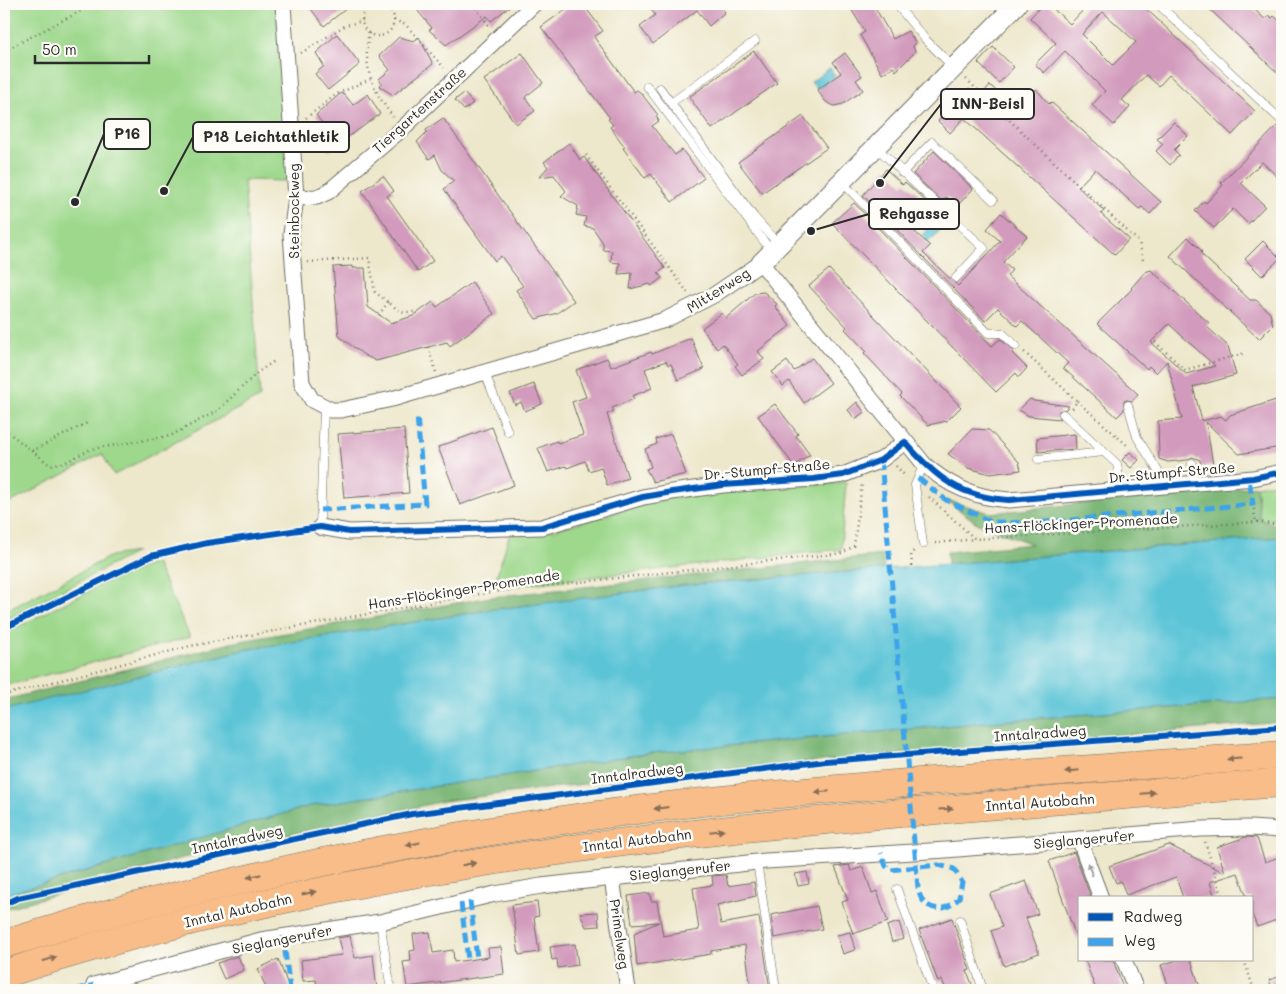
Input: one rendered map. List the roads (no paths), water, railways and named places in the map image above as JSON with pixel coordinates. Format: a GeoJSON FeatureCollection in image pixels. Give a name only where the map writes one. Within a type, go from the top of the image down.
{"type":"FeatureCollection","features":[{"type":"Feature","properties":{"kind":"highway","name":"Inntal Autobahn"},"geometry":{"type":"LineString","coordinates":[[4,944],[178,893],[296,866],[446,838],[572,819],[688,804],[886,786],[1282,756]]}},
{"type":"Feature","properties":{"kind":"highway","name":"Inntal Autobahn"},"geometry":{"type":"LineString","coordinates":[[4,974],[89,946],[312,892],[570,848],[898,813],[1282,782]]}},
{"type":"Feature","properties":{"kind":"street","name":"Steinbockweg"},"geometry":{"type":"LineString","coordinates":[[283,4],[296,198],[291,234],[302,383],[312,400],[324,408]]}},
{"type":"Feature","properties":{"kind":"street","name":"Tiergartenstraße"},"geometry":{"type":"LineString","coordinates":[[296,198],[317,197],[328,192],[403,128],[534,4]]}},
{"type":"Feature","properties":{"kind":"street","name":"Mitterweg"},"geometry":{"type":"LineString","coordinates":[[324,408],[341,410],[485,373],[644,327],[696,305],[770,253],[1016,4]]}},
{"type":"Feature","properties":{"kind":"street"},"geometry":{"type":"LineString","coordinates":[[770,253],[905,442]]}},
{"type":"Feature","properties":{"kind":"street","name":"Dr.-Stumpf-Straße"},"geometry":{"type":"LineString","coordinates":[[320,526],[349,532],[542,527],[643,497],[708,487],[843,475],[881,460],[905,442],[924,464],[952,486],[986,498],[1009,500],[1252,478],[1282,472]]}},
{"type":"Feature","properties":{"kind":"street","name":"Sieglangerufer"},"geometry":{"type":"LineString","coordinates":[[93,990],[94,985],[261,940],[380,922],[520,889],[757,862],[946,850],[1200,829],[1250,828],[1282,830]]}},
{"type":"Feature","properties":{"kind":"street"},"geometry":{"type":"LineString","coordinates":[[1079,839],[1100,896]]}},
{"type":"Feature","properties":{"kind":"street","name":"Primelweg"},"geometry":{"type":"LineString","coordinates":[[612,878],[628,990]]}},
{"type":"Feature","properties":{"kind":"street"},"geometry":{"type":"LineString","coordinates":[[1125,962],[1136,990]]}},
{"type":"Feature","properties":{"kind":"lane"},"geometry":{"type":"LineString","coordinates":[[896,4],[925,39],[954,68]]}},
{"type":"Feature","properties":{"kind":"lane"},"geometry":{"type":"LineString","coordinates":[[1158,4],[1282,121]]}},
{"type":"Feature","properties":{"kind":"lane"},"geometry":{"type":"LineString","coordinates":[[671,103],[756,41]]}},
{"type":"Feature","properties":{"kind":"lane"},"geometry":{"type":"LineString","coordinates":[[647,86],[770,253]]}},
{"type":"Feature","properties":{"kind":"lane"},"geometry":{"type":"LineString","coordinates":[[660,88],[754,217],[770,253]]}},
{"type":"Feature","properties":{"kind":"lane"},"geometry":{"type":"LineString","coordinates":[[902,172],[932,142],[993,200]]}},
{"type":"Feature","properties":{"kind":"lane"},"geometry":{"type":"LineString","coordinates":[[876,147],[984,248],[956,278]]}},
{"type":"Feature","properties":{"kind":"lane"},"geometry":{"type":"LineString","coordinates":[[842,182],[988,332],[1002,332],[1016,346]]}},
{"type":"Feature","properties":{"kind":"lane"},"geometry":{"type":"LineString","coordinates":[[485,373],[508,432]]}},
{"type":"Feature","properties":{"kind":"lane"},"geometry":{"type":"LineString","coordinates":[[1128,405],[1137,437],[1158,471],[1159,486]]}},
{"type":"Feature","properties":{"kind":"lane"},"geometry":{"type":"LineString","coordinates":[[320,526],[324,408]]}},
{"type":"Feature","properties":{"kind":"lane"},"geometry":{"type":"LineString","coordinates":[[1065,416],[1117,464],[1121,489]]}},
{"type":"Feature","properties":{"kind":"lane"},"geometry":{"type":"LineString","coordinates":[[1038,459],[1104,452]]}},
{"type":"Feature","properties":{"kind":"lane"},"geometry":{"type":"LineString","coordinates":[[1192,463],[1194,483]]}},
{"type":"Feature","properties":{"kind":"lane"},"geometry":{"type":"LineString","coordinates":[[923,544],[915,485],[924,464]]}},
{"type":"Feature","properties":{"kind":"lane"},"geometry":{"type":"LineString","coordinates":[[757,862],[776,990]]}},
{"type":"Feature","properties":{"kind":"lane"},"geometry":{"type":"LineString","coordinates":[[897,889],[933,990]]}},
{"type":"Feature","properties":{"kind":"lane"},"geometry":{"type":"LineString","coordinates":[[960,920],[984,990]]}},
{"type":"Feature","properties":{"kind":"lane"},"geometry":{"type":"LineString","coordinates":[[380,922],[391,990]]}},
{"type":"Feature","properties":{"kind":"water"},"geometry":{"type":"Polygon","coordinates":[[[830,68],[835,76],[817,89],[811,82],[830,68]]]}},
{"type":"Feature","properties":{"kind":"water"},"geometry":{"type":"Polygon","coordinates":[[[938,218],[945,225],[929,242],[922,235],[938,218]]]}},
{"type":"Feature","properties":{"kind":"water"},"geometry":{"type":"Polygon","coordinates":[[[1282,537],[1282,699],[988,722],[650,753],[310,806],[4,895],[5,710],[243,650],[489,610],[686,585],[1282,537]]]}},
{"type":"Feature","properties":{"kind":"place","name":"INN-Beisl"},"geometry":{"type":"Point","coordinates":[880,183]}},
{"type":"Feature","properties":{"kind":"place","name":"P18 Leichtathletik"},"geometry":{"type":"Point","coordinates":[164,191]}},
{"type":"Feature","properties":{"kind":"place","name":"P16"},"geometry":{"type":"Point","coordinates":[75,202]}},
{"type":"Feature","properties":{"kind":"place","name":"Rehgasse"},"geometry":{"type":"Point","coordinates":[811,231]}}]}
